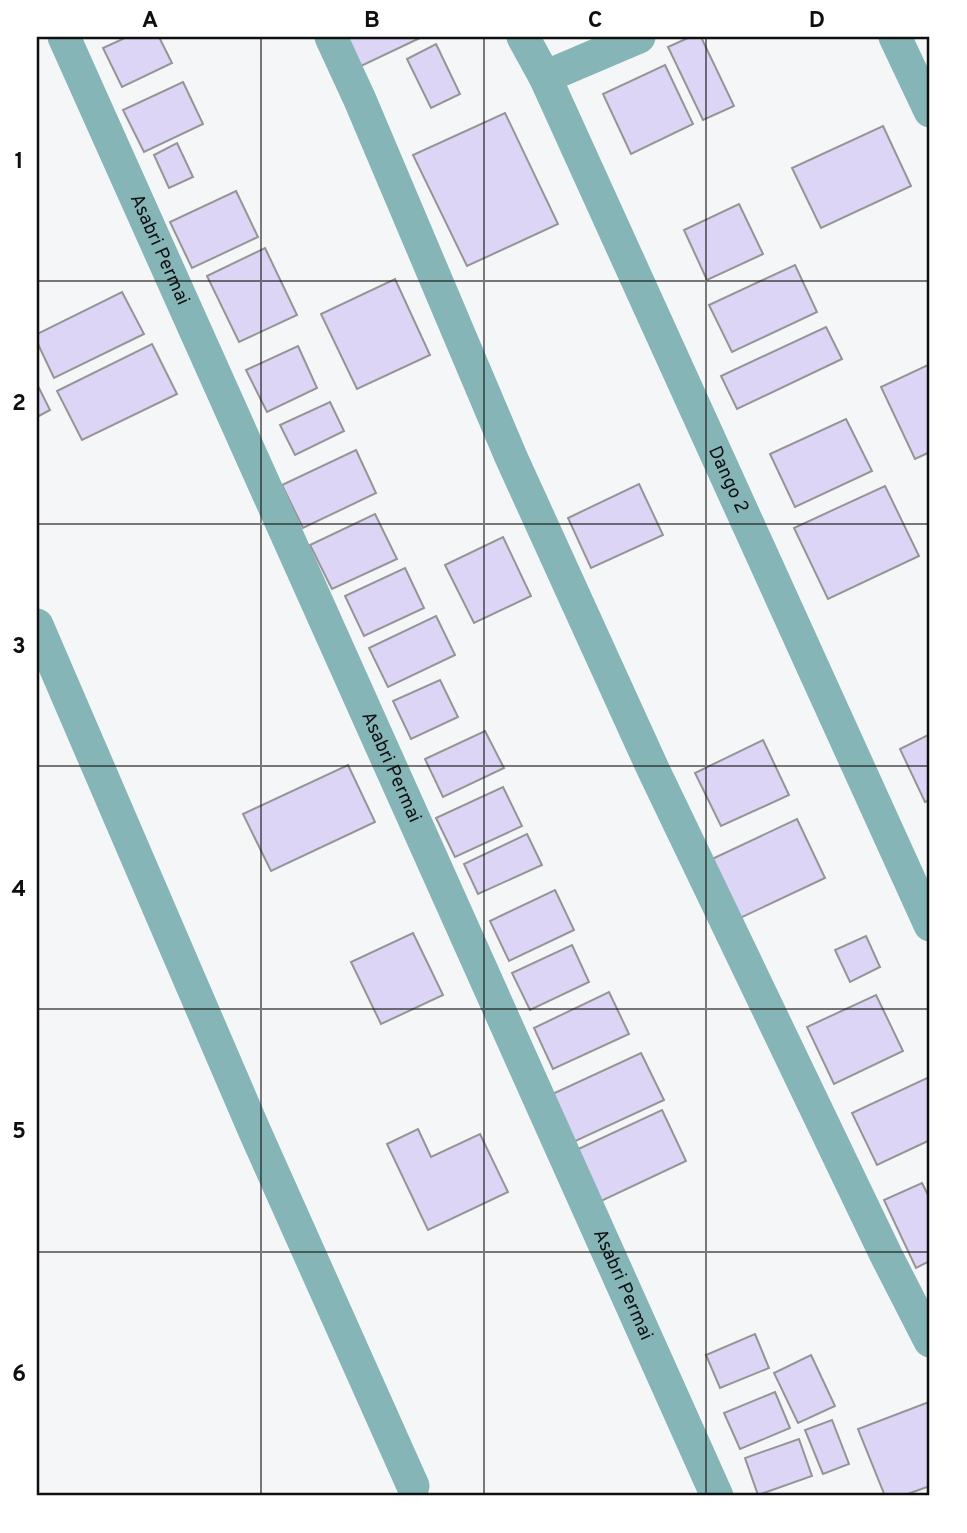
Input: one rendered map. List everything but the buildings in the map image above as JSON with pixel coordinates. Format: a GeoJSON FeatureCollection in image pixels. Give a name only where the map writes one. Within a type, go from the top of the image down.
{"type":"FeatureCollection","features":[{"type":"Feature","properties":{"kind":"street","name":"Asabri Permai"},"geometry":{"type":"LineString","coordinates":[[64,37],[717,1496]]}},
{"type":"Feature","properties":{"kind":"street"},"geometry":{"type":"LineString","coordinates":[[331,37],[511,457],[653,769],[930,1342]]}},
{"type":"Feature","properties":{"kind":"street","name":"Dango 2"},"geometry":{"type":"LineString","coordinates":[[523,37],[545,77],[930,925]]}},
{"type":"Feature","properties":{"kind":"street"},"geometry":{"type":"LineString","coordinates":[[545,77],[639,37]]}},
{"type":"Feature","properties":{"kind":"street"},"geometry":{"type":"LineString","coordinates":[[895,37],[930,111]]}},
{"type":"Feature","properties":{"kind":"street"},"geometry":{"type":"LineString","coordinates":[[37,625],[255,1132],[413,1486]]}}]}
